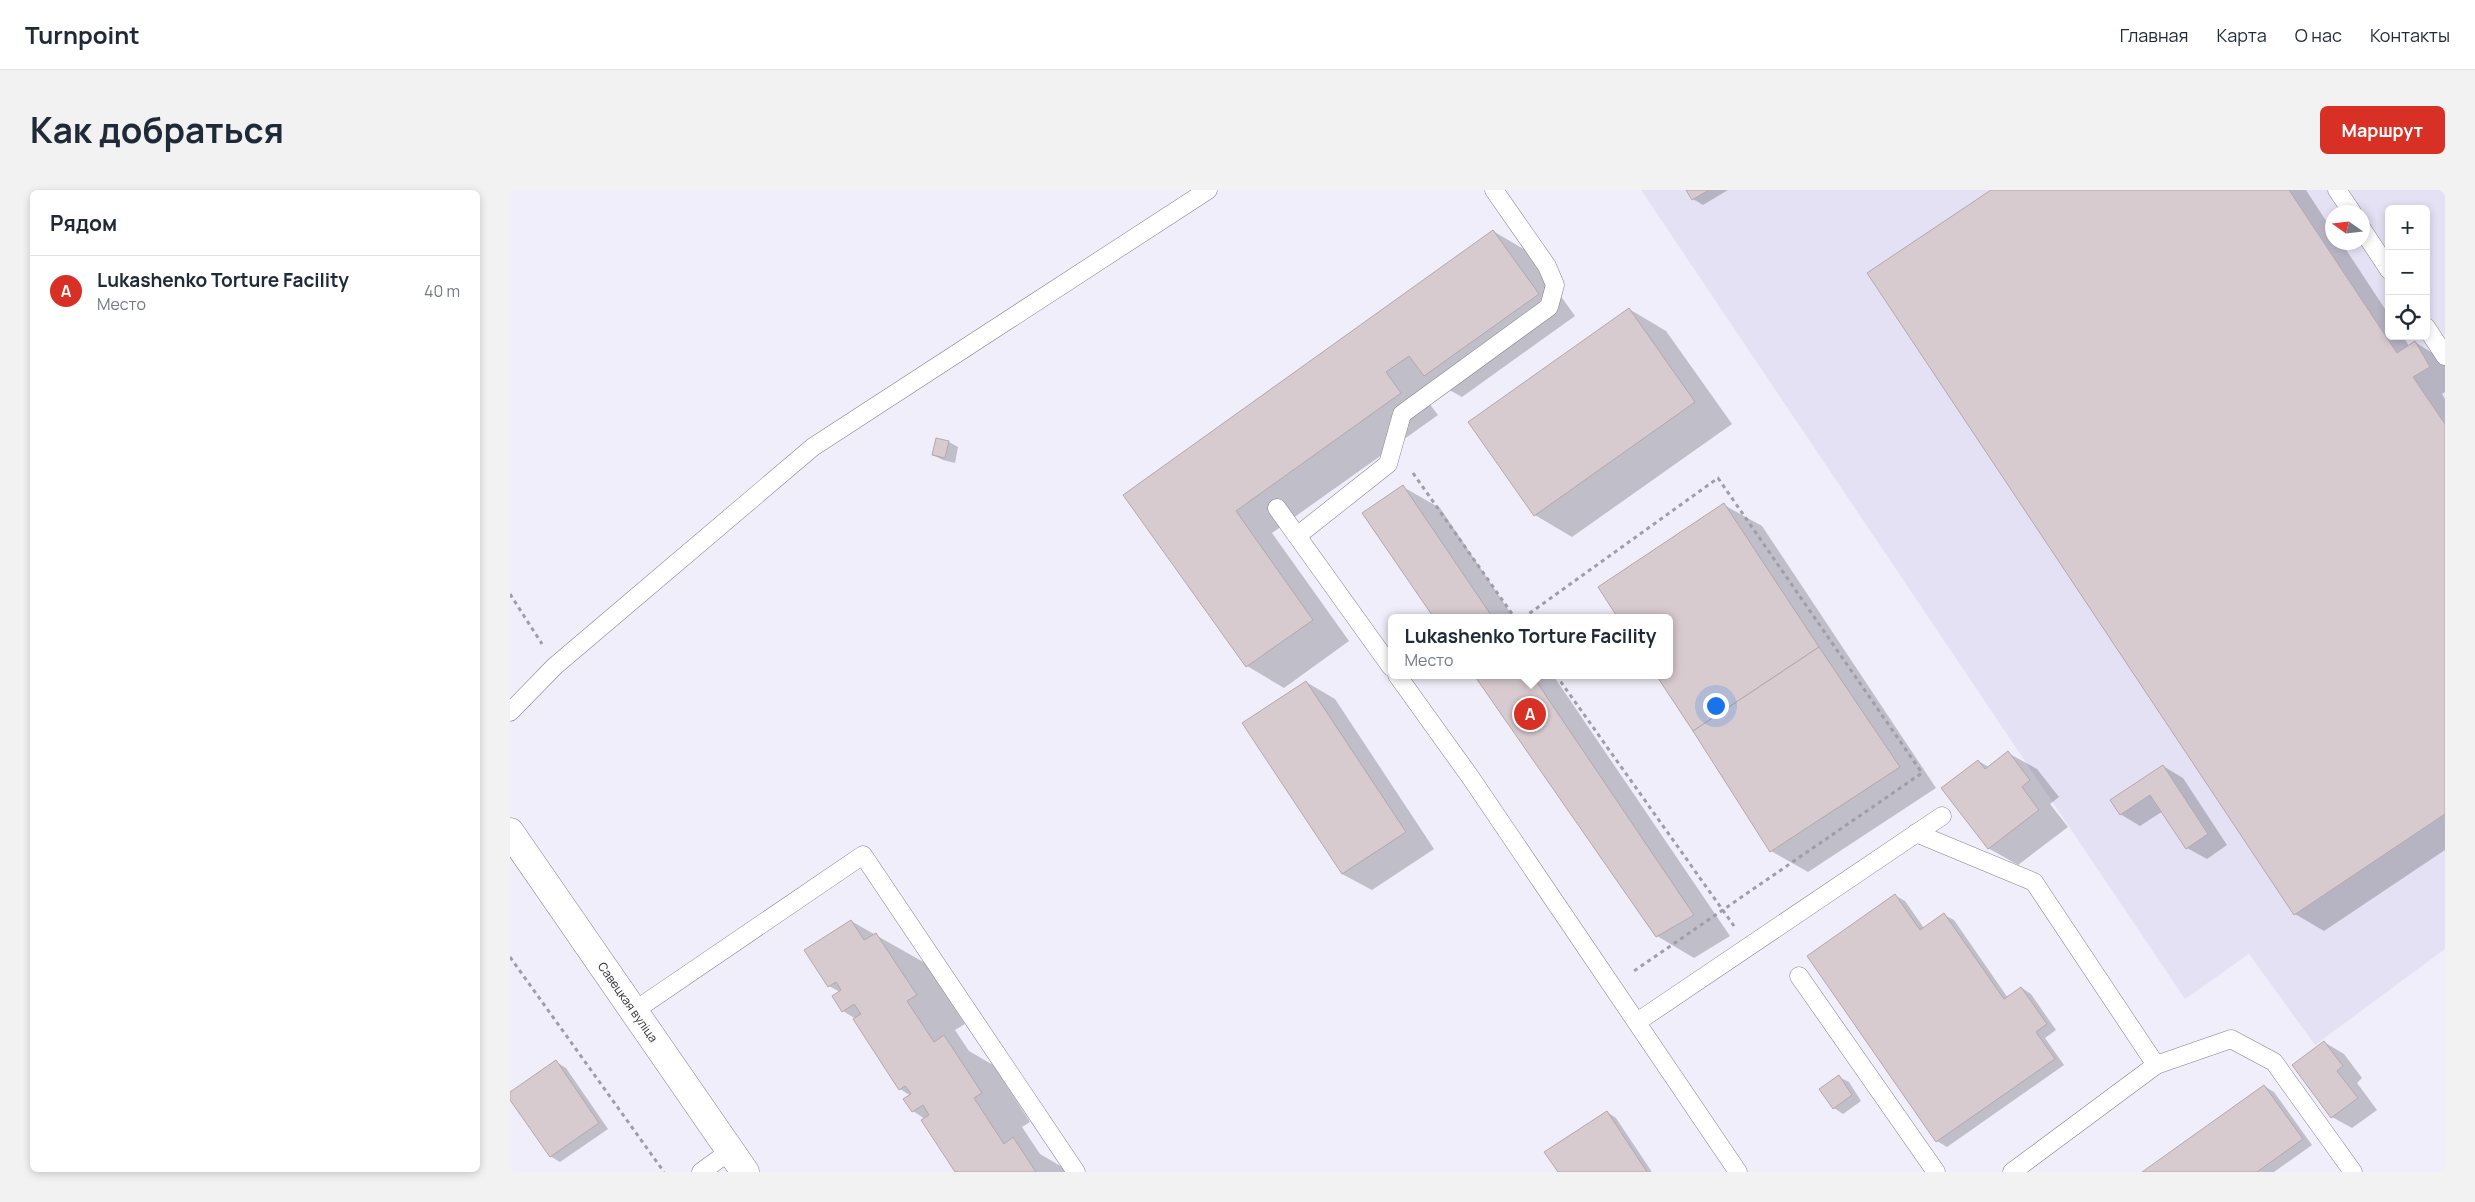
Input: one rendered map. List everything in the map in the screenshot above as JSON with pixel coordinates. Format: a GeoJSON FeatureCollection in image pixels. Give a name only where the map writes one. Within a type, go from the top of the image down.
{"type":"FeatureCollection","features":[{"type":"Feature","properties":{"kind":"street","name":"Савецкая вуліца"},"geometry":{"type":"LineString","coordinates":[[510,832],[738,1162]]}},
{"type":"Feature","properties":{"kind":"lane"},"geometry":{"type":"LineString","coordinates":[[510,712],[556,666],[813,447],[1208,190]]}},
{"type":"Feature","properties":{"kind":"lane"},"geometry":{"type":"LineString","coordinates":[[1297,536],[1388,464],[1402,414],[1549,307],[1555,285],[1547,266],[1494,190]]}},
{"type":"Feature","properties":{"kind":"lane"},"geometry":{"type":"LineString","coordinates":[[2337,190],[2347,205]]}},
{"type":"Feature","properties":{"kind":"lane"},"geometry":{"type":"LineString","coordinates":[[2370,241],[2385,264]]}},
{"type":"Feature","properties":{"kind":"lane"},"geometry":{"type":"LineString","coordinates":[[2430,334],[2445,356]]}},
{"type":"Feature","properties":{"kind":"lane"},"geometry":{"type":"LineString","coordinates":[[1277,508],[1388,663]]}},
{"type":"Feature","properties":{"kind":"lane"},"geometry":{"type":"LineString","coordinates":[[1400,679],[1471,778],[1738,1172]]}},
{"type":"Feature","properties":{"kind":"lane"},"geometry":{"type":"LineString","coordinates":[[1637,1022],[1942,816]]}},
{"type":"Feature","properties":{"kind":"lane"},"geometry":{"type":"LineString","coordinates":[[1916,833],[2034,882],[2156,1066]]}},
{"type":"Feature","properties":{"kind":"lane"},"geometry":{"type":"LineString","coordinates":[[634,1011],[863,855],[1076,1172]]}},
{"type":"Feature","properties":{"kind":"lane"},"geometry":{"type":"LineString","coordinates":[[1799,976],[1936,1172]]}},
{"type":"Feature","properties":{"kind":"lane"},"geometry":{"type":"LineString","coordinates":[[2012,1172],[2156,1066],[2231,1039],[2274,1062],[2353,1172]]}},
{"type":"Feature","properties":{"kind":"lane"},"geometry":{"type":"LineString","coordinates":[[701,1172],[738,1162]]}},
{"type":"Feature","properties":{"kind":"path"},"geometry":{"type":"LineString","coordinates":[[1393,446],[1512,614]]}},
{"type":"Feature","properties":{"kind":"path"},"geometry":{"type":"LineString","coordinates":[[1528,614],[1718,478],[1922,772],[1613,986]]}},
{"type":"Feature","properties":{"kind":"path"},"geometry":{"type":"LineString","coordinates":[[510,594],[556,666]]}},
{"type":"Feature","properties":{"kind":"path"},"geometry":{"type":"LineString","coordinates":[[1559,679],[1749,947]]}},
{"type":"Feature","properties":{"kind":"path"},"geometry":{"type":"LineString","coordinates":[[510,957],[664,1172]]}},
{"type":"Feature","properties":{"kind":"shaded area"},"geometry":{"type":"Polygon","coordinates":[[[1641,190],[2445,190],[2445,949],[2315,1045],[2249,954],[2185,999],[1641,190]]]}},
{"type":"Feature","properties":{"kind":"building"},"geometry":{"type":"Polygon","coordinates":[[[1686,190],[1709,190],[1692,200],[1686,190]]]}},
{"type":"Feature","properties":{"kind":"building"},"geometry":{"type":"Polygon","coordinates":[[[1991,190],[2289,190],[2325,244],[2325,250],[2329,250],[2385,335],[2385,340],[2388,340],[2397,353],[2415,341],[2430,367],[2413,377],[2445,424],[2445,814],[2294,915],[1867,273],[1991,190]]]}},
{"type":"Feature","properties":{"kind":"building"},"geometry":{"type":"Polygon","coordinates":[[[1493,230],[1539,294],[1424,376],[1409,356],[1386,372],[1401,393],[1236,511],[1313,620],[1246,667],[1123,495],[1493,230]]]}},
{"type":"Feature","properties":{"kind":"building"},"geometry":{"type":"Polygon","coordinates":[[[1629,308],[1695,402],[1534,516],[1468,422],[1629,308]]]}},
{"type":"Feature","properties":{"kind":"building"},"geometry":{"type":"Polygon","coordinates":[[[936,438],[949,441],[945,458],[932,455],[936,438]]]}},
{"type":"Feature","properties":{"kind":"building"},"geometry":{"type":"Polygon","coordinates":[[[1403,485],[1490,614],[1431,614],[1362,513],[1403,485]]]}},
{"type":"Feature","properties":{"kind":"building"},"geometry":{"type":"Polygon","coordinates":[[[1724,503],[1819,647],[1693,731],[1659,679],[1673,679],[1673,614],[1615,614],[1598,587],[1724,503]]]}},
{"type":"Feature","properties":{"kind":"building"},"geometry":{"type":"Polygon","coordinates":[[[1819,647],[1900,767],[1770,852],[1693,731],[1819,647]]]}},
{"type":"Feature","properties":{"kind":"building"},"geometry":{"type":"Polygon","coordinates":[[[1477,679],[1535,679],[1694,915],[1656,937],[1477,679]]]}},
{"type":"Feature","properties":{"kind":"building"},"geometry":{"type":"Polygon","coordinates":[[[1306,681],[1406,832],[1342,874],[1242,723],[1306,681]]]}},
{"type":"Feature","properties":{"kind":"building"},"geometry":{"type":"Polygon","coordinates":[[[2008,751],[2030,780],[2022,787],[2039,810],[1988,849],[1941,788],[1978,760],[1985,769],[2008,751]]]}},
{"type":"Feature","properties":{"kind":"building"},"geometry":{"type":"Polygon","coordinates":[[[2163,765],[2208,834],[2186,849],[2150,795],[2120,815],[2110,800],[2163,765]]]}},
{"type":"Feature","properties":{"kind":"building"},"geometry":{"type":"Polygon","coordinates":[[[1895,894],[1920,930],[1944,913],[2004,999],[2021,987],[2047,1024],[2036,1032],[2055,1059],[1936,1142],[1807,956],[1895,894]]]}},
{"type":"Feature","properties":{"kind":"building"},"geometry":{"type":"Polygon","coordinates":[[[851,920],[864,940],[876,933],[917,995],[907,1001],[934,1042],[944,1035],[982,1093],[974,1098],[1004,1144],[1013,1137],[1036,1172],[955,1172],[921,1120],[929,1115],[923,1105],[912,1112],[903,1099],[911,1094],[905,1086],[899,1090],[853,1019],[861,1014],[854,1004],[842,1012],[832,996],[841,990],[836,982],[828,987],[804,950],[851,920]]]}},
{"type":"Feature","properties":{"kind":"building"},"geometry":{"type":"Polygon","coordinates":[[[2324,1041],[2343,1066],[2337,1071],[2358,1098],[2331,1118],[2292,1065],[2324,1041]]]}},
{"type":"Feature","properties":{"kind":"building"},"geometry":{"type":"Polygon","coordinates":[[[556,1060],[599,1123],[550,1157],[510,1100],[510,1092],[556,1060]]]}},
{"type":"Feature","properties":{"kind":"building"},"geometry":{"type":"Polygon","coordinates":[[[1839,1075],[1852,1095],[1833,1109],[1819,1089],[1839,1075]]]}},
{"type":"Feature","properties":{"kind":"building"},"geometry":{"type":"Polygon","coordinates":[[[2264,1085],[2303,1139],[2257,1172],[2142,1172],[2264,1085]]]}},
{"type":"Feature","properties":{"kind":"building"},"geometry":{"type":"Polygon","coordinates":[[[1607,1111],[1647,1172],[1558,1172],[1544,1152],[1607,1111]]]}},
{"type":"Feature","properties":{"kind":"place","name":"Lukashenko Torture Facility"},"geometry":{"type":"Point","coordinates":[1530,714]}}]}
